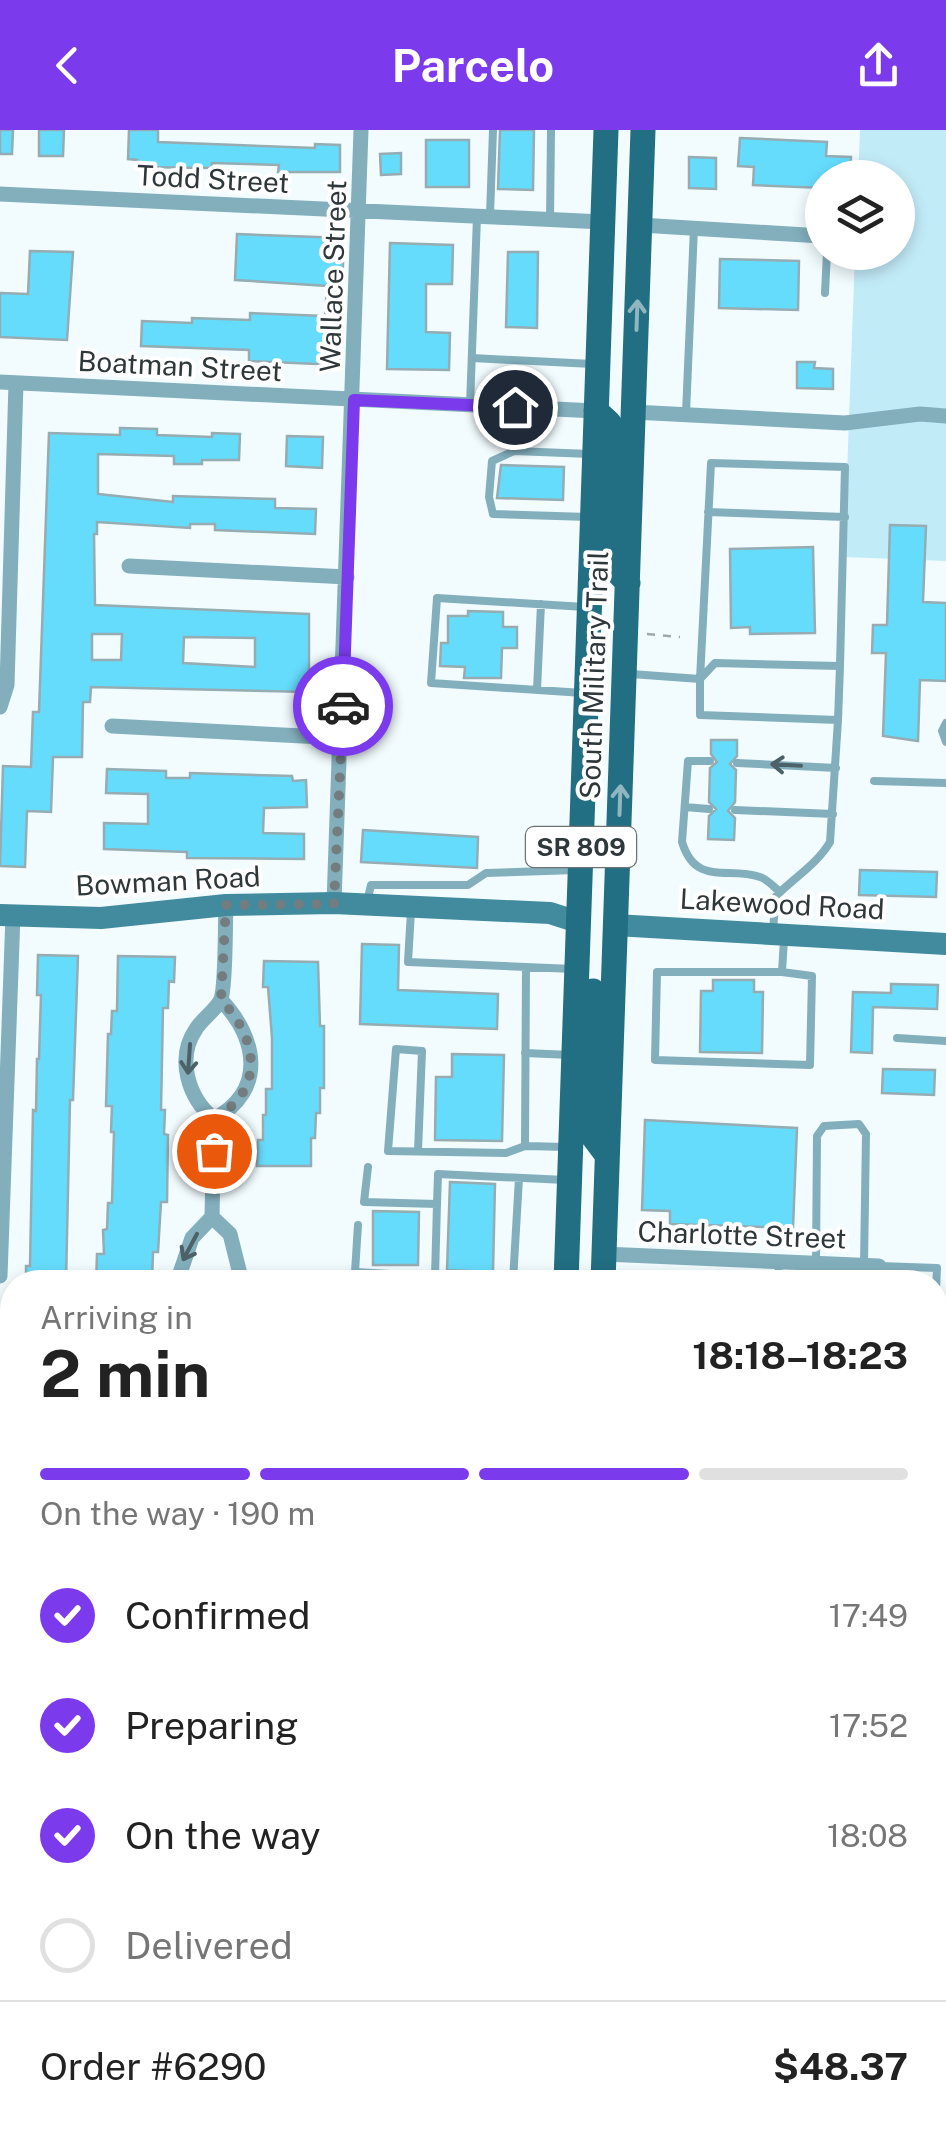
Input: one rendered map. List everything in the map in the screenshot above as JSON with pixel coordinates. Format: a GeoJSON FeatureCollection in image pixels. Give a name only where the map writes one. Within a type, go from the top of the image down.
{"type":"FeatureCollection","features":[{"type":"Feature","properties":{"kind":"main road","name":"South Military Trail"},"geometry":{"type":"LineString","coordinates":[[566,1270],[606,130]]}},
{"type":"Feature","properties":{"kind":"main road","name":"South Military Trail"},"geometry":{"type":"LineString","coordinates":[[603,1270],[644,130]]}},
{"type":"Feature","properties":{"kind":"main road"},"geometry":{"type":"LineString","coordinates":[[601,280],[610,297],[609,380],[634,412]]}},
{"type":"Feature","properties":{"kind":"main road"},"geometry":{"type":"LineString","coordinates":[[596,411],[609,423],[614,447],[610,564],[628,583]]}},
{"type":"Feature","properties":{"kind":"main road"},"geometry":{"type":"LineString","coordinates":[[586,704],[592,740],[590,898],[602,917],[615,924]]}},
{"type":"Feature","properties":{"kind":"main road"},"geometry":{"type":"LineString","coordinates":[[578,922],[593,942],[594,961],[589,1131],[607,1156]]}},
{"type":"Feature","properties":{"kind":"main road"},"geometry":{"type":"LineString","coordinates":[[569,1180],[580,1195],[578,1270]]}},
{"type":"Feature","properties":{"kind":"street","name":"Wallace Street"},"geometry":{"type":"LineString","coordinates":[[334,904],[361,130]]}},
{"type":"Feature","properties":{"kind":"street","name":"Todd Street"},"geometry":{"type":"LineString","coordinates":[[0,194],[603,222]]}},
{"type":"Feature","properties":{"kind":"street"},"geometry":{"type":"LineString","coordinates":[[640,225],[805,235]]}},
{"type":"Feature","properties":{"kind":"street"},"geometry":{"type":"LineString","coordinates":[[0,706],[8,686],[8,382]]}},
{"type":"Feature","properties":{"kind":"street","name":"Boatman Street"},"geometry":{"type":"LineString","coordinates":[[8,382],[596,411]]}},
{"type":"Feature","properties":{"kind":"street"},"geometry":{"type":"LineString","coordinates":[[634,412],[844,423],[920,414],[946,416]]}},
{"type":"Feature","properties":{"kind":"street"},"geometry":{"type":"LineString","coordinates":[[129,566],[347,577]]}},
{"type":"Feature","properties":{"kind":"street"},"geometry":{"type":"LineString","coordinates":[[112,726],[341,738]]}},
{"type":"Feature","properties":{"kind":"street","name":"Bowman Road"},"geometry":{"type":"LineString","coordinates":[[6,915],[100,918],[226,905],[334,904],[550,913],[578,922]]}},
{"type":"Feature","properties":{"kind":"street"},"geometry":{"type":"LineString","coordinates":[[214,1118],[198,1106],[188,1076],[187,1058],[193,1033],[221,1000],[226,905]]}},
{"type":"Feature","properties":{"kind":"street"},"geometry":{"type":"LineString","coordinates":[[0,1270],[6,915]]}},
{"type":"Feature","properties":{"kind":"street","name":"Lakewood Road"},"geometry":{"type":"LineString","coordinates":[[615,924],[946,944]]}},
{"type":"Feature","properties":{"kind":"street"},"geometry":{"type":"LineString","coordinates":[[214,1118],[231,1110],[245,1090],[252,1069],[249,1039],[237,1017],[221,1000]]}},
{"type":"Feature","properties":{"kind":"street"},"geometry":{"type":"LineString","coordinates":[[181,1270],[192,1238],[212,1216],[214,1118]]}},
{"type":"Feature","properties":{"kind":"street"},"geometry":{"type":"LineString","coordinates":[[212,1216],[230,1234],[239,1270]]}},
{"type":"Feature","properties":{"kind":"street","name":"Charlotte Street"},"geometry":{"type":"LineString","coordinates":[[604,1254],[867,1265]]}},
{"type":"Feature","properties":{"kind":"lane"},"geometry":{"type":"LineString","coordinates":[[470,405],[493,130]]}},
{"type":"Feature","properties":{"kind":"lane"},"geometry":{"type":"LineString","coordinates":[[550,220],[551,130]]}},
{"type":"Feature","properties":{"kind":"lane"},"geometry":{"type":"LineString","coordinates":[[686,414],[694,228]]}},
{"type":"Feature","properties":{"kind":"lane"},"geometry":{"type":"LineString","coordinates":[[825,293],[826,270]]}},
{"type":"Feature","properties":{"kind":"lane"},"geometry":{"type":"LineString","coordinates":[[472,358],[598,364]]}},
{"type":"Feature","properties":{"kind":"lane"},"geometry":{"type":"LineString","coordinates":[[514,451],[515,407]]}},
{"type":"Feature","properties":{"kind":"lane"},"geometry":{"type":"LineString","coordinates":[[593,517],[493,514],[490,497],[492,460],[514,451],[595,454]]}},
{"type":"Feature","properties":{"kind":"lane"},"geometry":{"type":"LineString","coordinates":[[782,972],[776,896],[822,856],[830,842],[838,720],[845,467],[711,463],[700,715],[838,720]]}},
{"type":"Feature","properties":{"kind":"lane"},"geometry":{"type":"LineString","coordinates":[[708,512],[845,517]]}},
{"type":"Feature","properties":{"kind":"lane"},"geometry":{"type":"LineString","coordinates":[[586,704],[537,690],[431,683],[437,598],[590,607]]}},
{"type":"Feature","properties":{"kind":"lane"},"geometry":{"type":"LineString","coordinates":[[537,690],[541,604]]}},
{"type":"Feature","properties":{"kind":"lane"},"geometry":{"type":"LineString","coordinates":[[700,680],[715,663],[840,666]]}},
{"type":"Feature","properties":{"kind":"lane"},"geometry":{"type":"LineString","coordinates":[[624,673],[700,680]]}},
{"type":"Feature","properties":{"kind":"lane"},"geometry":{"type":"LineString","coordinates":[[946,723],[942,731],[946,742]]}},
{"type":"Feature","properties":{"kind":"lane"},"geometry":{"type":"LineString","coordinates":[[710,762],[688,760],[682,842],[693,864],[706,871],[761,877],[780,892]]}},
{"type":"Feature","properties":{"kind":"lane"},"geometry":{"type":"LineString","coordinates":[[736,762],[836,768]]}},
{"type":"Feature","properties":{"kind":"lane"},"geometry":{"type":"LineString","coordinates":[[874,782],[946,783]]}},
{"type":"Feature","properties":{"kind":"lane"},"geometry":{"type":"LineString","coordinates":[[684,808],[709,808]]}},
{"type":"Feature","properties":{"kind":"lane"},"geometry":{"type":"LineString","coordinates":[[735,810],[833,814]]}},
{"type":"Feature","properties":{"kind":"lane"},"geometry":{"type":"LineString","coordinates":[[366,905],[371,885],[468,885],[486,873],[580,870]]}},
{"type":"Feature","properties":{"kind":"lane"},"geometry":{"type":"LineString","coordinates":[[412,907],[408,962],[577,970]]}},
{"type":"Feature","properties":{"kind":"lane"},"geometry":{"type":"LineString","coordinates":[[525,1146],[526,967]]}},
{"type":"Feature","properties":{"kind":"lane"},"geometry":{"type":"LineString","coordinates":[[657,972],[782,972],[812,976],[810,1065],[655,1060],[657,972]]}},
{"type":"Feature","properties":{"kind":"lane"},"geometry":{"type":"LineString","coordinates":[[896,1038],[946,1041]]}},
{"type":"Feature","properties":{"kind":"lane"},"geometry":{"type":"LineString","coordinates":[[418,1151],[422,1051],[396,1049],[388,1151],[506,1153],[525,1146],[570,1147]]}},
{"type":"Feature","properties":{"kind":"lane"},"geometry":{"type":"LineString","coordinates":[[526,1053],[574,1056]]}},
{"type":"Feature","properties":{"kind":"lane"},"geometry":{"type":"LineString","coordinates":[[816,1263],[817,1136],[824,1126],[859,1124],[866,1134],[864,1270]]}},
{"type":"Feature","properties":{"kind":"lane"},"geometry":{"type":"LineString","coordinates":[[368,1167],[364,1202],[437,1204]]}},
{"type":"Feature","properties":{"kind":"lane"},"geometry":{"type":"LineString","coordinates":[[435,1270],[438,1174],[569,1180]]}},
{"type":"Feature","properties":{"kind":"lane"},"geometry":{"type":"LineString","coordinates":[[514,1270],[519,1178]]}},
{"type":"Feature","properties":{"kind":"lane"},"geometry":{"type":"LineString","coordinates":[[355,1270],[358,1225]]}},
{"type":"Feature","properties":{"kind":"lane"},"geometry":{"type":"LineString","coordinates":[[779,1261],[779,1270]]}},
{"type":"Feature","properties":{"kind":"lane"},"geometry":{"type":"LineString","coordinates":[[867,1265],[943,1266]]}},
{"type":"Feature","properties":{"kind":"path"},"geometry":{"type":"LineString","coordinates":[[641,634],[680,637]]}},
{"type":"Feature","properties":{"kind":"shaded area"},"geometry":{"type":"Polygon","coordinates":[[[860,130],[946,130],[946,561],[844,557],[854,270],[915,270],[915,160],[859,160],[860,130]]]}},
{"type":"Feature","properties":{"kind":"building"},"geometry":{"type":"Polygon","coordinates":[[[0,130],[13,130],[12,154],[0,154],[0,130]]]}},
{"type":"Feature","properties":{"kind":"building"},"geometry":{"type":"Polygon","coordinates":[[[39,130],[64,130],[63,156],[39,156],[39,130]]]}},
{"type":"Feature","properties":{"kind":"building"},"geometry":{"type":"Polygon","coordinates":[[[129,130],[158,130],[158,142],[315,148],[315,144],[340,145],[340,172],[278,172],[279,165],[212,163],[211,168],[138,167],[138,160],[128,159],[129,130]]]}},
{"type":"Feature","properties":{"kind":"building"},"geometry":{"type":"Polygon","coordinates":[[[500,130],[534,130],[533,190],[498,189],[500,130]]]}},
{"type":"Feature","properties":{"kind":"building"},"geometry":{"type":"Polygon","coordinates":[[[740,138],[827,142],[826,156],[851,157],[805,160],[805,187],[753,185],[754,167],[738,166],[740,138]]]}},
{"type":"Feature","properties":{"kind":"building"},"geometry":{"type":"Polygon","coordinates":[[[426,140],[469,140],[469,187],[426,187],[426,140]]]}},
{"type":"Feature","properties":{"kind":"building"},"geometry":{"type":"Polygon","coordinates":[[[401,153],[401,174],[381,175],[380,154],[401,153]]]}},
{"type":"Feature","properties":{"kind":"building"},"geometry":{"type":"Polygon","coordinates":[[[689,157],[716,158],[716,189],[689,188],[689,157]]]}},
{"type":"Feature","properties":{"kind":"building"},"geometry":{"type":"Polygon","coordinates":[[[237,234],[344,238],[339,365],[249,361],[249,350],[141,346],[142,321],[250,320],[250,313],[325,316],[327,286],[235,280],[237,234]]]}},
{"type":"Feature","properties":{"kind":"building"},"geometry":{"type":"Polygon","coordinates":[[[390,243],[453,245],[452,284],[426,284],[426,332],[450,333],[449,370],[387,369],[390,243]]]}},
{"type":"Feature","properties":{"kind":"building"},"geometry":{"type":"Polygon","coordinates":[[[30,251],[73,252],[67,340],[0,337],[0,293],[28,294],[30,251]]]}},
{"type":"Feature","properties":{"kind":"building"},"geometry":{"type":"Polygon","coordinates":[[[508,252],[538,252],[537,328],[506,327],[508,252]]]}},
{"type":"Feature","properties":{"kind":"building"},"geometry":{"type":"Polygon","coordinates":[[[720,259],[799,261],[798,310],[719,308],[720,259]]]}},
{"type":"Feature","properties":{"kind":"building"},"geometry":{"type":"Polygon","coordinates":[[[797,362],[815,362],[814,368],[833,369],[833,389],[797,388],[797,362]]]}},
{"type":"Feature","properties":{"kind":"building"},"geometry":{"type":"Polygon","coordinates":[[[120,428],[157,429],[157,435],[240,434],[239,460],[174,464],[174,456],[98,454],[98,494],[173,502],[173,496],[275,499],[275,508],[316,509],[315,534],[215,530],[215,524],[190,524],[190,528],[97,522],[95,605],[309,614],[309,692],[91,687],[90,702],[83,702],[82,757],[53,757],[51,812],[27,811],[25,867],[0,866],[3,766],[31,767],[33,712],[39,712],[49,433],[120,435],[120,428]],[[92,634],[92,660],[121,660],[122,634],[92,634]],[[184,637],[183,663],[255,667],[255,638],[184,637]]]}},
{"type":"Feature","properties":{"kind":"building"},"geometry":{"type":"Polygon","coordinates":[[[287,436],[323,437],[322,468],[286,466],[287,436]]]}},
{"type":"Feature","properties":{"kind":"building"},"geometry":{"type":"Polygon","coordinates":[[[501,465],[564,467],[563,500],[497,498],[501,465]]]}},
{"type":"Feature","properties":{"kind":"building"},"geometry":{"type":"Polygon","coordinates":[[[890,525],[926,526],[923,602],[946,603],[946,681],[920,680],[918,741],[883,736],[886,653],[872,653],[873,625],[887,625],[890,525]]]}},
{"type":"Feature","properties":{"kind":"building"},"geometry":{"type":"Polygon","coordinates":[[[813,547],[815,633],[750,634],[750,627],[731,628],[730,549],[813,547]]]}},
{"type":"Feature","properties":{"kind":"building"},"geometry":{"type":"Polygon","coordinates":[[[468,611],[503,612],[503,627],[517,627],[517,648],[502,648],[501,678],[464,678],[465,667],[440,666],[441,643],[448,643],[448,616],[468,616],[468,611]]]}},
{"type":"Feature","properties":{"kind":"building"},"geometry":{"type":"Polygon","coordinates":[[[711,740],[737,740],[737,756],[730,764],[736,770],[735,802],[728,811],[735,818],[734,840],[708,839],[709,816],[716,809],[709,802],[710,768],[717,762],[711,754],[711,740]]]}},
{"type":"Feature","properties":{"kind":"building"},"geometry":{"type":"Polygon","coordinates":[[[107,769],[166,771],[166,778],[190,778],[190,773],[292,776],[293,781],[306,780],[307,807],[264,808],[263,833],[304,834],[304,859],[187,858],[187,852],[104,849],[104,823],[148,824],[148,794],[106,793],[107,769]]]}},
{"type":"Feature","properties":{"kind":"building"},"geometry":{"type":"Polygon","coordinates":[[[363,830],[478,837],[477,868],[361,862],[363,830]]]}},
{"type":"Feature","properties":{"kind":"building"},"geometry":{"type":"Polygon","coordinates":[[[860,870],[937,872],[936,897],[859,895],[860,870]]]}},
{"type":"Feature","properties":{"kind":"building"},"geometry":{"type":"Polygon","coordinates":[[[362,944],[399,945],[398,990],[498,994],[497,1029],[360,1024],[362,944]]]}},
{"type":"Feature","properties":{"kind":"building"},"geometry":{"type":"Polygon","coordinates":[[[38,955],[78,956],[66,1270],[26,1270],[30,1266],[33,1110],[36,1111],[39,1059],[41,995],[37,995],[38,955]]]}},
{"type":"Feature","properties":{"kind":"building"},"geometry":{"type":"Polygon","coordinates":[[[118,956],[175,957],[168,1008],[163,1008],[161,1110],[165,1110],[164,1134],[168,1135],[167,1202],[161,1202],[158,1252],[153,1252],[152,1270],[96,1270],[97,1254],[104,1254],[108,1203],[112,1203],[114,1132],[112,1106],[106,1106],[108,1034],[112,1011],[117,1011],[118,956]]]}},
{"type":"Feature","properties":{"kind":"building"},"geometry":{"type":"Polygon","coordinates":[[[264,961],[318,962],[324,1088],[320,1088],[315,1138],[311,1138],[311,1166],[257,1166],[258,1140],[263,1140],[266,1115],[266,1089],[272,1089],[272,1038],[268,987],[263,987],[264,961]]]}},
{"type":"Feature","properties":{"kind":"building"},"geometry":{"type":"Polygon","coordinates":[[[713,980],[754,980],[754,992],[763,992],[762,1053],[700,1052],[701,991],[713,991],[713,980]]]}},
{"type":"Feature","properties":{"kind":"building"},"geometry":{"type":"Polygon","coordinates":[[[891,984],[938,985],[937,1009],[873,1007],[872,1053],[851,1052],[853,992],[891,993],[891,984]]]}},
{"type":"Feature","properties":{"kind":"building"},"geometry":{"type":"Polygon","coordinates":[[[452,1054],[504,1055],[502,1141],[435,1140],[436,1077],[452,1077],[452,1054]]]}},
{"type":"Feature","properties":{"kind":"building"},"geometry":{"type":"Polygon","coordinates":[[[883,1069],[935,1070],[934,1095],[882,1093],[883,1069]]]}},
{"type":"Feature","properties":{"kind":"building"},"geometry":{"type":"Polygon","coordinates":[[[645,1120],[797,1128],[793,1228],[670,1224],[670,1211],[642,1210],[645,1120]]]}},
{"type":"Feature","properties":{"kind":"building"},"geometry":{"type":"Polygon","coordinates":[[[450,1182],[495,1184],[493,1270],[447,1270],[450,1182]]]}},
{"type":"Feature","properties":{"kind":"building"},"geometry":{"type":"Polygon","coordinates":[[[373,1211],[419,1212],[418,1265],[373,1265],[373,1211]]]}},
{"type":"Feature","properties":{"kind":"way so far"},"geometry":{"type":"LineString","coordinates":[[214,1151],[214,1118],[231,1110],[245,1090],[252,1069],[249,1039],[237,1017],[221,1000],[226,905],[334,904],[343,706]]}},
{"type":"Feature","properties":{"kind":"route"},"geometry":{"type":"LineString","coordinates":[[343,706],[354,400],[515,407]]}}]}
